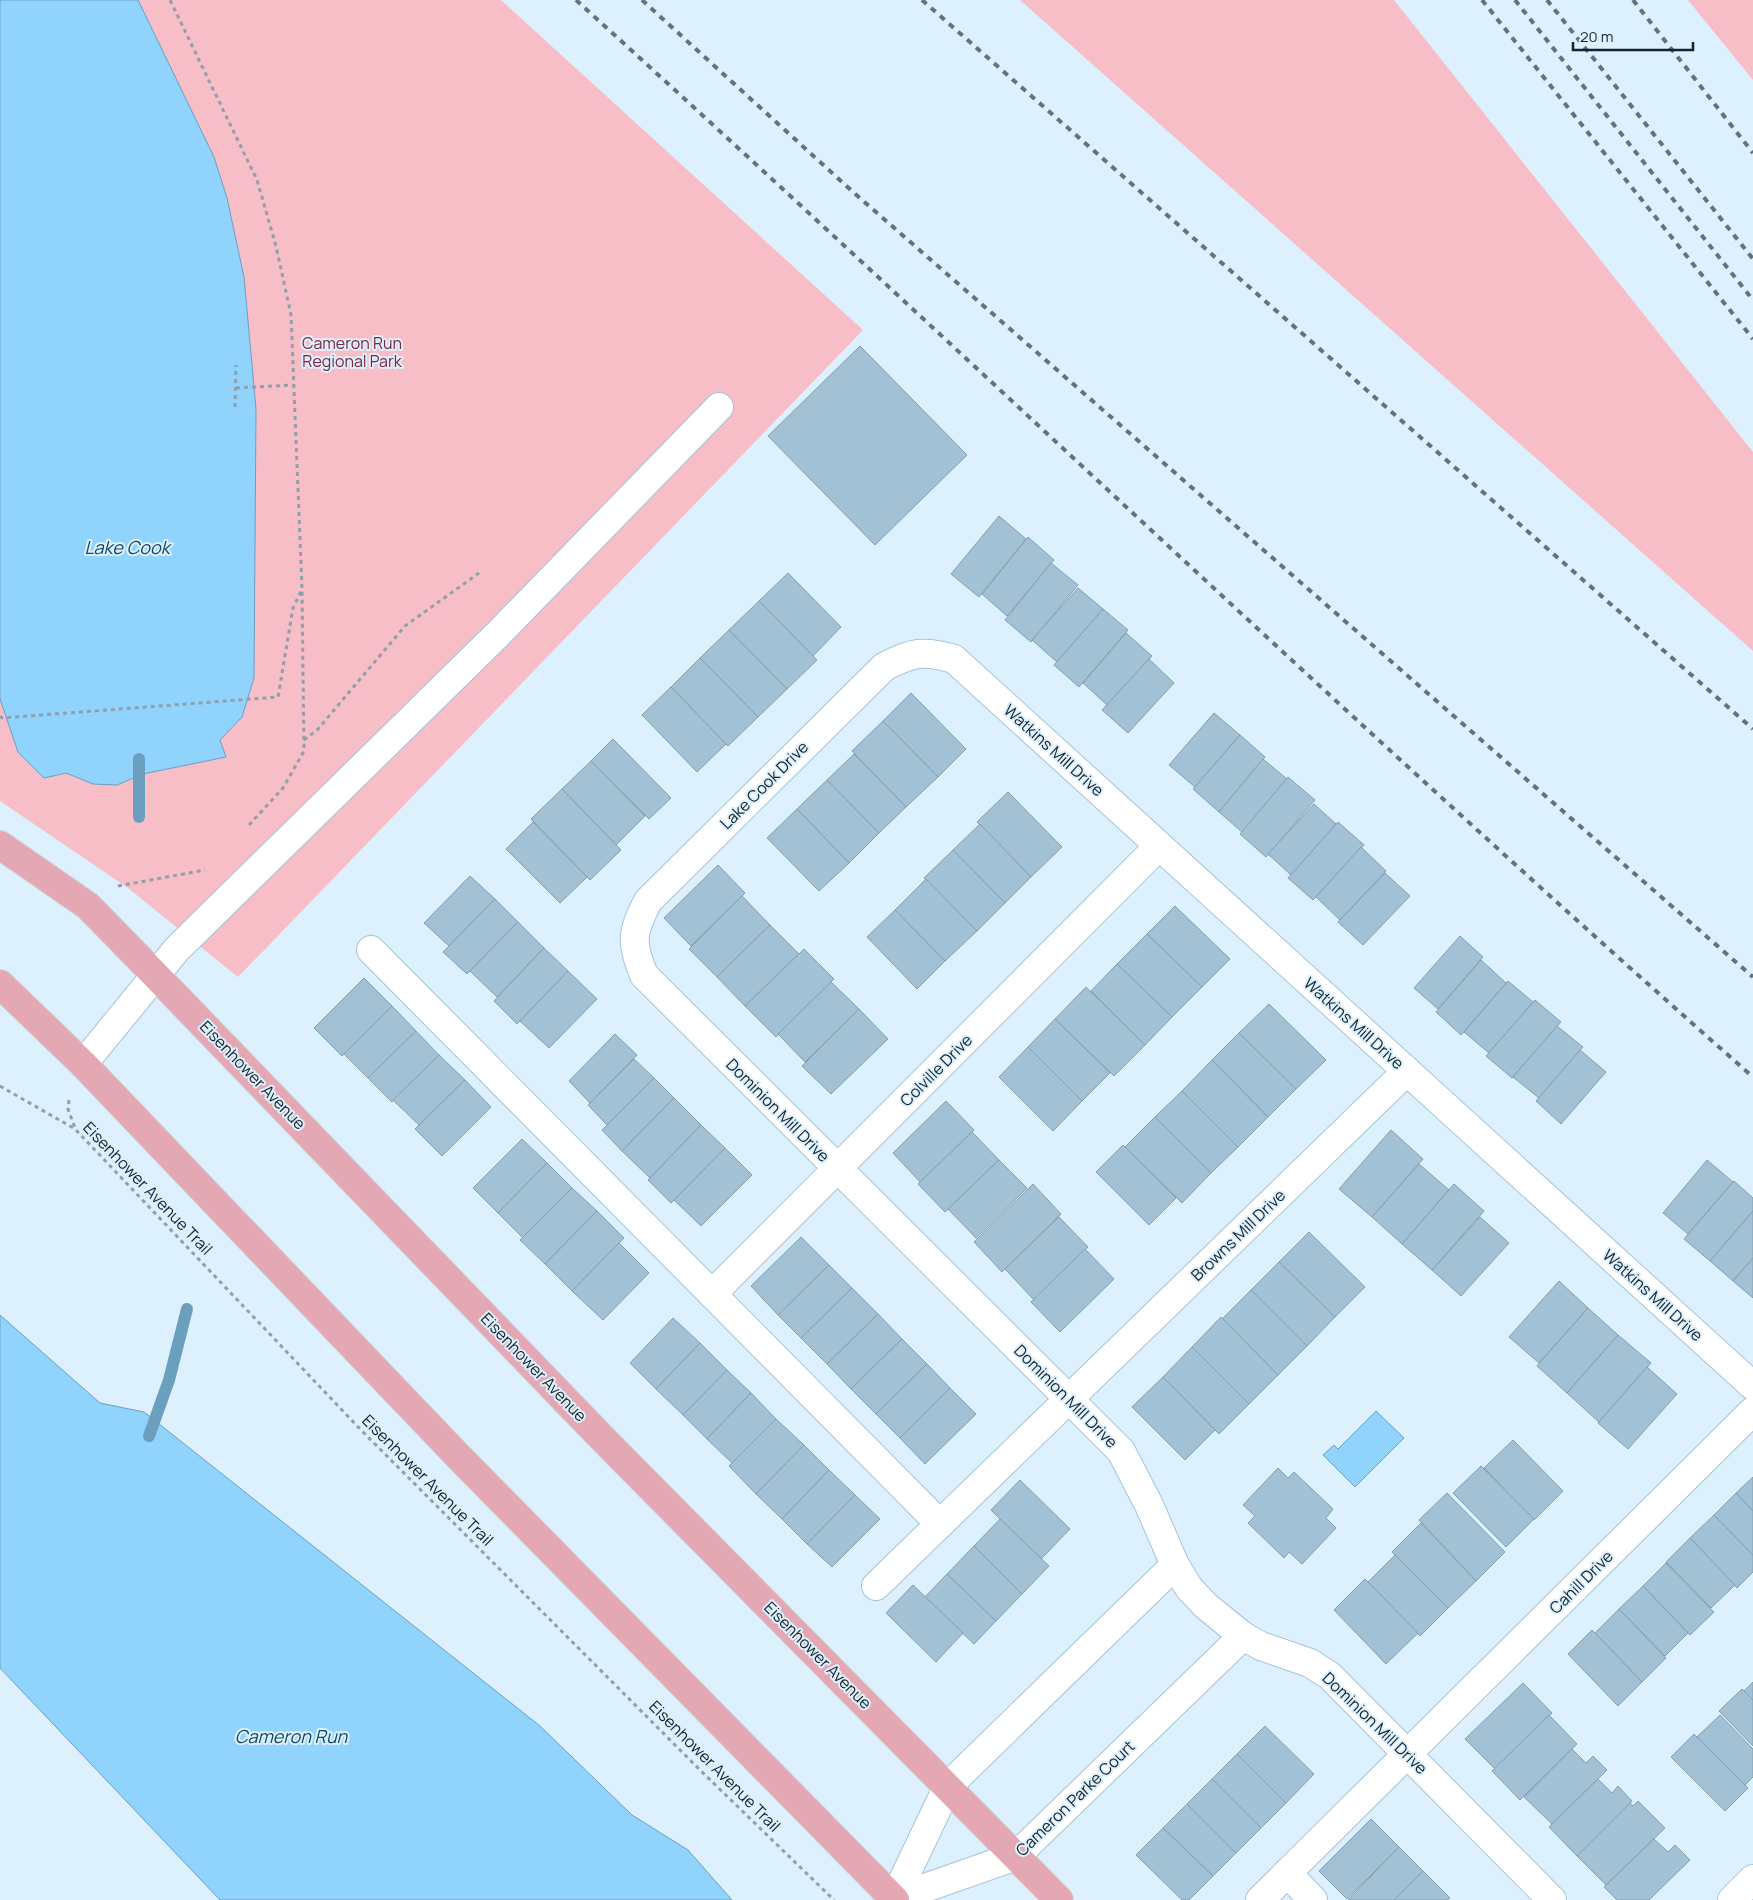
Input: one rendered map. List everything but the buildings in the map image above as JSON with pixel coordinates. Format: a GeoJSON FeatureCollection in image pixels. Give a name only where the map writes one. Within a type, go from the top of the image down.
{"type":"FeatureCollection","features":[{"type":"Feature","properties":{"kind":"main road","name":"Eisenhower Avenue"},"geometry":{"type":"LineString","coordinates":[[0,845],[88,906],[156,974],[601,1436],[1059,1900]]}},
{"type":"Feature","properties":{"kind":"main road"},"geometry":{"type":"LineString","coordinates":[[0,984],[83,1064],[456,1454],[895,1899]]}},
{"type":"Feature","properties":{"kind":"street"},"geometry":{"type":"LineString","coordinates":[[83,1064],[177,949],[491,640],[719,407]]}},
{"type":"Feature","properties":{"kind":"street","name":"Lake Cook Drive"},"geometry":{"type":"LineString","coordinates":[[644,975],[635,954],[635,927],[648,901],[884,667],[907,654],[932,652],[954,659]]}},
{"type":"Feature","properties":{"kind":"street","name":"Watkins Mill Drive"},"geometry":{"type":"LineString","coordinates":[[954,659],[1753,1386]]}},
{"type":"Feature","properties":{"kind":"street","name":"Colville Drive"},"geometry":{"type":"LineString","coordinates":[[712,1294],[1159,846]]}},
{"type":"Feature","properties":{"kind":"street"},"geometry":{"type":"LineString","coordinates":[[371,950],[940,1524]]}},
{"type":"Feature","properties":{"kind":"street","name":"Dominion Mill Drive"},"geometry":{"type":"LineString","coordinates":[[644,975],[1121,1451],[1149,1505],[1175,1565],[1189,1588],[1206,1606],[1243,1636],[1262,1646],[1310,1663],[1330,1676],[1552,1900]]}},
{"type":"Feature","properties":{"kind":"street","name":"Browns Mill Drive"},"geometry":{"type":"LineString","coordinates":[[876,1586],[1407,1071]]}},
{"type":"Feature","properties":{"kind":"street","name":"Cahill Drive"},"geometry":{"type":"LineString","coordinates":[[1260,1900],[1753,1411]]}},
{"type":"Feature","properties":{"kind":"street"},"geometry":{"type":"LineString","coordinates":[[895,1899],[948,1786],[1175,1565]]}},
{"type":"Feature","properties":{"kind":"street","name":"Cameron Parke Court"},"geometry":{"type":"LineString","coordinates":[[895,1899],[1016,1856],[1243,1636]]}},
{"type":"Feature","properties":{"kind":"street"},"geometry":{"type":"LineString","coordinates":[[1287,1873],[1313,1900]]}},
{"type":"Feature","properties":{"kind":"street"},"geometry":{"type":"LineString","coordinates":[[1732,1900],[1753,1879]]}},
{"type":"Feature","properties":{"kind":"path"},"geometry":{"type":"LineString","coordinates":[[170,0],[257,180],[276,246],[291,314],[302,589],[304,751],[284,788],[246,828]]}},
{"type":"Feature","properties":{"kind":"path"},"geometry":{"type":"LineString","coordinates":[[235,407],[236,366]]}},
{"type":"Feature","properties":{"kind":"path"},"geometry":{"type":"LineString","coordinates":[[236,388],[293,385]]}},
{"type":"Feature","properties":{"kind":"path"},"geometry":{"type":"LineString","coordinates":[[304,740],[318,730],[405,626],[479,574]]}},
{"type":"Feature","properties":{"kind":"path"},"geometry":{"type":"LineString","coordinates":[[0,716],[2,718],[278,697],[292,608],[302,589]]}},
{"type":"Feature","properties":{"kind":"path"},"geometry":{"type":"LineString","coordinates":[[112,887],[209,870]]}},
{"type":"Feature","properties":{"kind":"path","name":"Eisenhower Avenue Trail"},"geometry":{"type":"LineString","coordinates":[[0,1086],[75,1129],[360,1430],[834,1900]]}},
{"type":"Feature","properties":{"kind":"green space","name":"Cameron Run Regional Park"},"geometry":{"type":"Polygon","coordinates":[[[0,0],[501,0],[863,330],[238,977],[128,888],[0,801],[0,0]]]}},
{"type":"Feature","properties":{"kind":"green space"},"geometry":{"type":"Polygon","coordinates":[[[1020,0],[1394,0],[1753,452],[1753,651],[1020,0]]]}},
{"type":"Feature","properties":{"kind":"green space"},"geometry":{"type":"Polygon","coordinates":[[[1688,0],[1753,0],[1753,80],[1688,0]]]}},
{"type":"Feature","properties":{"kind":"water","name":"Lake Cook"},"geometry":{"type":"Polygon","coordinates":[[[0,0],[138,0],[214,157],[227,198],[244,277],[256,409],[254,678],[242,717],[220,740],[226,757],[143,774],[117,785],[93,784],[66,773],[44,778],[18,752],[0,699],[0,0]]]}},
{"type":"Feature","properties":{"kind":"water","name":"Cameron Run"},"geometry":{"type":"Polygon","coordinates":[[[0,1315],[100,1403],[144,1412],[540,1726],[632,1815],[688,1850],[732,1900],[220,1900],[0,1668],[0,1315]]]}},
{"type":"Feature","properties":{"kind":"water"},"geometry":{"type":"Polygon","coordinates":[[[1376,1411],[1404,1438],[1355,1487],[1323,1455],[1334,1445],[1338,1449],[1376,1411]]]}},
{"type":"Feature","properties":{"kind":"waterway"},"geometry":{"type":"LineString","coordinates":[[139,759],[139,817]]}},
{"type":"Feature","properties":{"kind":"waterway"},"geometry":{"type":"LineString","coordinates":[[149,1436],[169,1380],[187,1309]]}},
{"type":"Feature","properties":{"kind":"railway"},"geometry":{"type":"LineString","coordinates":[[576,0],[1456,811],[1753,1077]]}},
{"type":"Feature","properties":{"kind":"railway"},"geometry":{"type":"LineString","coordinates":[[642,0],[853,192],[1753,977]]}},
{"type":"Feature","properties":{"kind":"railway"},"geometry":{"type":"LineString","coordinates":[[922,0],[1753,729]]}},
{"type":"Feature","properties":{"kind":"railway"},"geometry":{"type":"LineString","coordinates":[[1482,0],[1753,339]]}},
{"type":"Feature","properties":{"kind":"railway"},"geometry":{"type":"LineString","coordinates":[[1515,0],[1753,300]]}},
{"type":"Feature","properties":{"kind":"railway"},"geometry":{"type":"LineString","coordinates":[[1547,0],[1753,259]]}},
{"type":"Feature","properties":{"kind":"railway"},"geometry":{"type":"LineString","coordinates":[[1633,0],[1753,153]]}}]}
